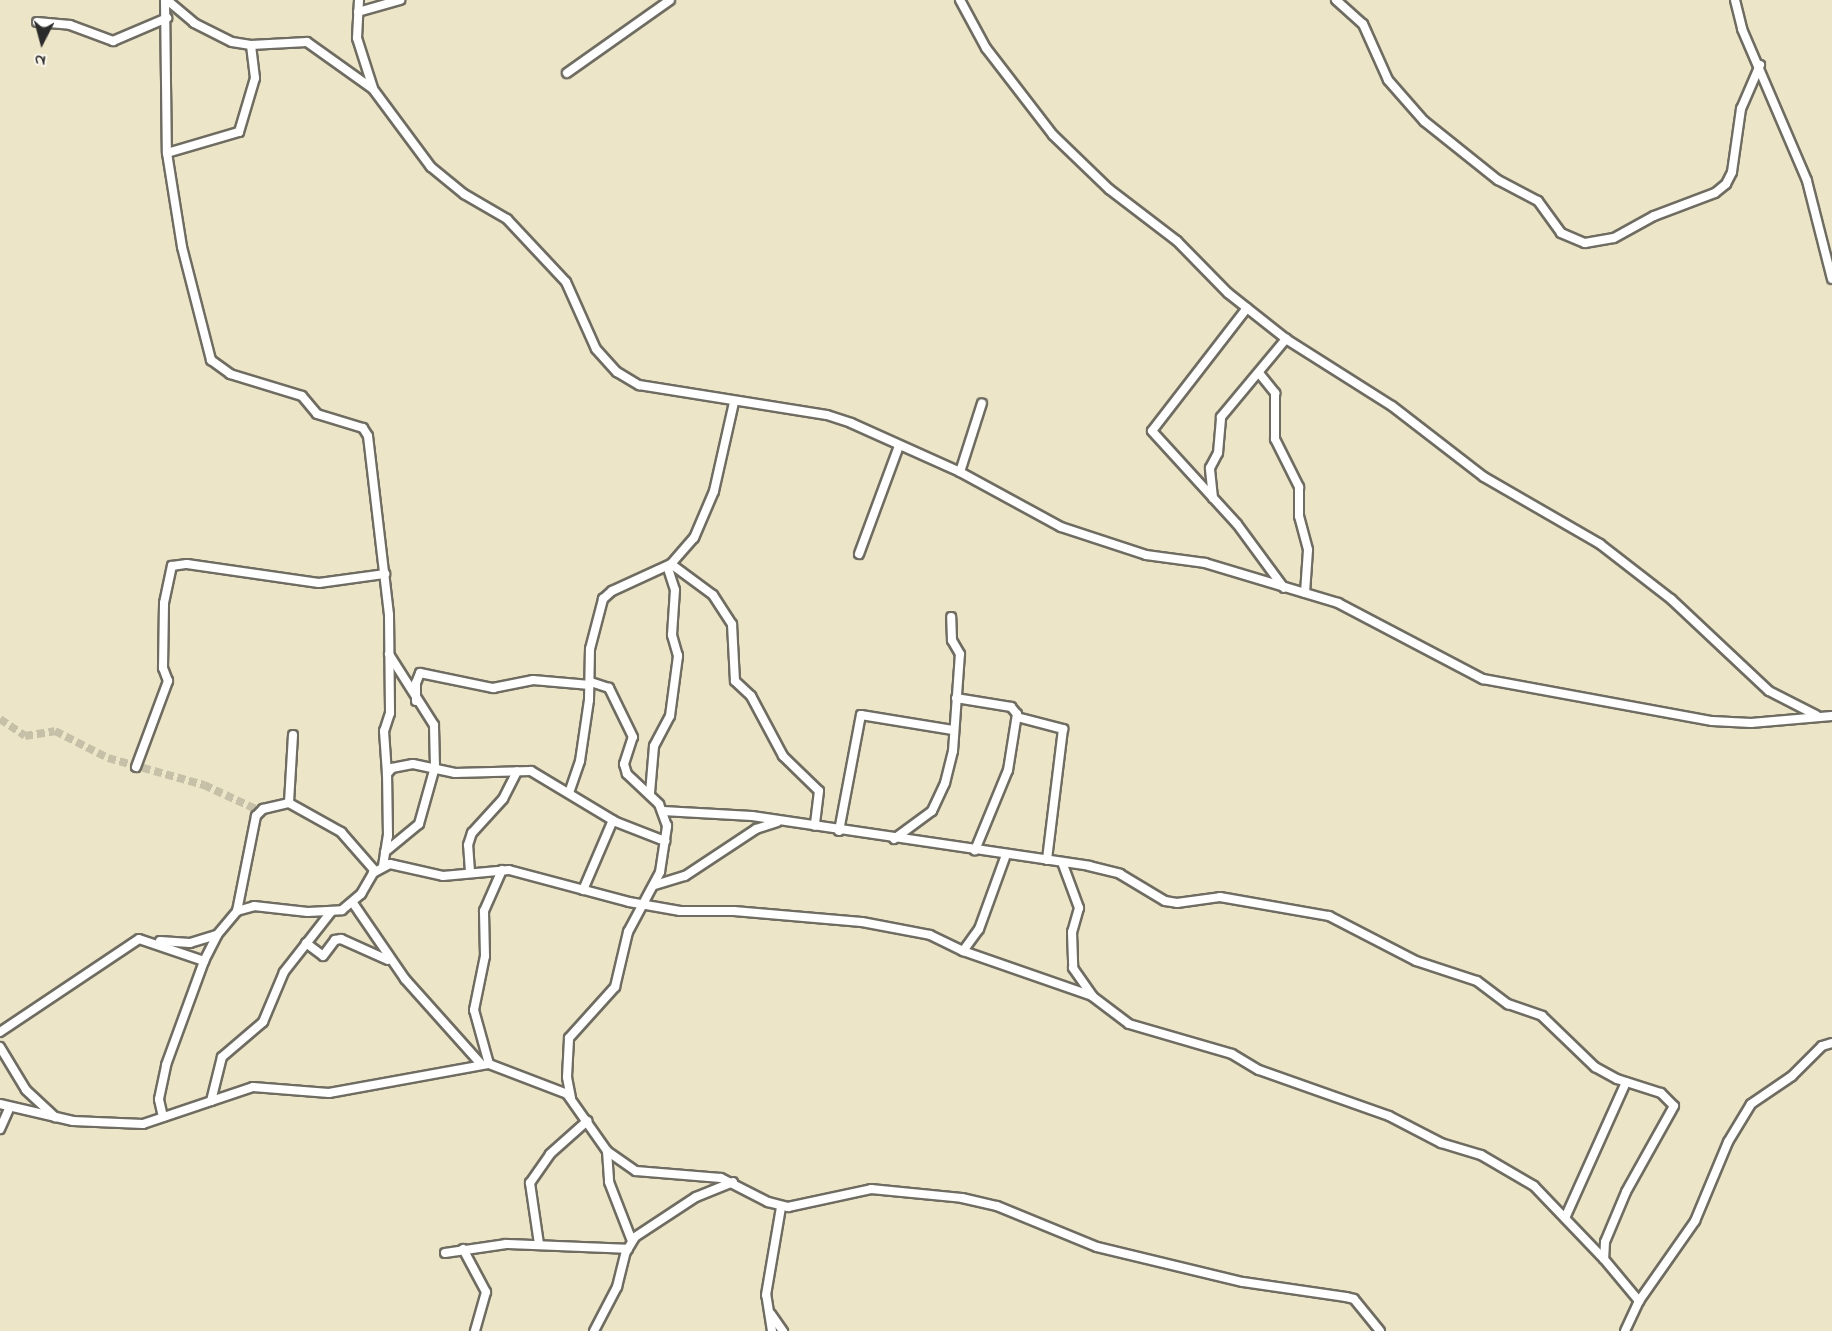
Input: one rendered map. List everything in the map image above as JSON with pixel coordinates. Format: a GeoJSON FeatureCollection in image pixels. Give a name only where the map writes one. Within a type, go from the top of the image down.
{"type":"FeatureCollection","features":[{"type":"Feature","properties":{"kind":"street"},"geometry":{"type":"LineString","coordinates":[[166,0],[167,153],[182,247],[211,360],[230,374],[302,396],[316,414],[365,431],[375,473],[385,574],[390,713],[384,731],[387,774],[385,852],[379,868],[353,903],[331,912],[254,906],[237,911]]}},
{"type":"Feature","properties":{"kind":"street"},"geometry":{"type":"LineString","coordinates":[[166,0],[205,29],[251,45],[307,42],[373,88]]}},
{"type":"Feature","properties":{"kind":"street"},"geometry":{"type":"LineString","coordinates":[[359,0],[360,52],[373,88],[431,167],[465,194],[507,219],[566,282],[593,344],[617,372],[656,390],[826,415],[960,472],[1062,527],[1146,555],[1205,563],[1305,593],[1357,612],[1385,631],[1483,679],[1712,721],[1751,723],[1816,715],[1832,716]]}},
{"type":"Feature","properties":{"kind":"street"},"geometry":{"type":"LineString","coordinates":[[358,12],[400,0]]}},
{"type":"Feature","properties":{"kind":"street"},"geometry":{"type":"LineString","coordinates":[[567,73],[670,0]]}},
{"type":"Feature","properties":{"kind":"street"},"geometry":{"type":"LineString","coordinates":[[960,0],[986,48],[1053,135],[1109,189],[1177,241],[1247,308],[1286,339],[1392,406],[1484,477],[1600,544],[1671,599],[1769,690],[1816,715]]}},
{"type":"Feature","properties":{"kind":"street"},"geometry":{"type":"LineString","coordinates":[[1336,0],[1363,24],[1394,90],[1424,121],[1498,180],[1538,201],[1561,233],[1585,243],[1614,238],[1654,216],[1715,193],[1726,184],[1732,172],[1741,109],[1760,65]]}},
{"type":"Feature","properties":{"kind":"street"},"geometry":{"type":"LineString","coordinates":[[1735,0],[1742,29],[1760,65],[1815,204],[1832,279]]}},
{"type":"Feature","properties":{"kind":"street"},"geometry":{"type":"LineString","coordinates":[[37,22],[70,25],[113,41],[167,18]]}},
{"type":"Feature","properties":{"kind":"street"},"geometry":{"type":"LineString","coordinates":[[167,153],[239,132],[255,78],[251,45]]}},
{"type":"Feature","properties":{"kind":"street"},"geometry":{"type":"LineString","coordinates":[[1247,308],[1152,431],[1256,547],[1285,588]]}},
{"type":"Feature","properties":{"kind":"street"},"geometry":{"type":"LineString","coordinates":[[1213,498],[1210,468],[1218,453],[1221,417],[1286,339]]}},
{"type":"Feature","properties":{"kind":"street"},"geometry":{"type":"LineString","coordinates":[[1259,373],[1275,393],[1275,439],[1299,487],[1299,516],[1308,550],[1305,593]]}},
{"type":"Feature","properties":{"kind":"street"},"geometry":{"type":"LineString","coordinates":[[569,793],[580,761],[590,684],[590,649],[603,599],[620,587],[669,565],[694,538],[710,499],[734,402]]}},
{"type":"Feature","properties":{"kind":"street"},"geometry":{"type":"LineString","coordinates":[[960,472],[982,403]]}},
{"type":"Feature","properties":{"kind":"street"},"geometry":{"type":"LineString","coordinates":[[859,554],[899,446]]}},
{"type":"Feature","properties":{"kind":"street"},"geometry":{"type":"LineString","coordinates":[[136,767],[168,681],[163,668],[164,603],[168,574],[174,564],[319,583],[385,574]]}},
{"type":"Feature","properties":{"kind":"street"},"geometry":{"type":"LineString","coordinates":[[650,793],[654,746],[670,716],[678,656],[672,635],[675,590],[669,565]]}},
{"type":"Feature","properties":{"kind":"street"},"geometry":{"type":"LineString","coordinates":[[669,565],[713,595],[732,624],[735,681],[751,696],[783,756],[819,791],[815,826]]}},
{"type":"Feature","properties":{"kind":"street"},"geometry":{"type":"LineString","coordinates":[[894,839],[919,823],[937,804],[953,751],[960,651],[952,640],[951,617]]}},
{"type":"Feature","properties":{"kind":"street"},"geometry":{"type":"LineString","coordinates":[[385,852],[419,824],[435,767],[435,727],[416,701],[388,654]]}},
{"type":"Feature","properties":{"kind":"street"},"geometry":{"type":"LineString","coordinates":[[416,701],[416,683],[420,673],[493,688],[533,680],[590,684],[609,688],[633,737],[624,764],[627,774],[650,793],[663,811],[668,826],[655,885],[627,934],[615,987],[569,1038],[567,1077],[571,1098],[607,1151],[636,1171],[722,1178],[781,1207],[801,1206],[871,1189],[962,1198],[997,1206],[1097,1247],[1243,1282],[1354,1299],[1380,1331]]}},
{"type":"Feature","properties":{"kind":"street"},"geometry":{"type":"LineString","coordinates":[[956,698],[1013,707],[1017,717],[1008,770],[975,850]]}},
{"type":"Feature","properties":{"kind":"street"},"geometry":{"type":"LineString","coordinates":[[839,831],[861,715],[953,730]]}},
{"type":"Feature","properties":{"kind":"street"},"geometry":{"type":"LineString","coordinates":[[1017,717],[1063,729],[1047,860]]}},
{"type":"Feature","properties":{"kind":"street"},"geometry":{"type":"LineString","coordinates":[[289,803],[293,735]]}},
{"type":"Feature","properties":{"kind":"street"},"geometry":{"type":"LineString","coordinates":[[387,774],[392,768],[413,764],[455,773],[517,771],[534,773],[613,820],[665,841]]}},
{"type":"Feature","properties":{"kind":"street"},"geometry":{"type":"LineString","coordinates":[[470,872],[468,845],[472,833],[503,799],[517,771]]}},
{"type":"Feature","properties":{"kind":"street"},"geometry":{"type":"LineString","coordinates":[[163,1117],[159,1100],[161,1083],[204,961],[217,935],[237,911],[256,816],[263,809],[289,803],[341,832],[379,868]]}},
{"type":"Feature","properties":{"kind":"street"},"geometry":{"type":"LineString","coordinates":[[663,811],[784,820],[839,831],[1062,862],[1120,874],[1165,900],[1178,903],[1220,897],[1329,916],[1416,961],[1477,981],[1508,1004],[1542,1016],[1595,1067],[1626,1082],[1661,1093],[1674,1106],[1626,1192],[1605,1242],[1604,1259]]}},
{"type":"Feature","properties":{"kind":"street"},"geometry":{"type":"LineString","coordinates":[[583,890],[613,820]]}},
{"type":"Feature","properties":{"kind":"street"},"geometry":{"type":"LineString","coordinates":[[655,885],[685,876],[756,829],[784,820]]}},
{"type":"Feature","properties":{"kind":"street"},"geometry":{"type":"LineString","coordinates":[[963,951],[979,929],[1006,855]]}},
{"type":"Feature","properties":{"kind":"street"},"geometry":{"type":"LineString","coordinates":[[1062,862],[1079,908],[1072,932],[1073,968],[1092,996]]}},
{"type":"Feature","properties":{"kind":"street"},"geometry":{"type":"LineString","coordinates":[[379,868],[394,864],[432,876],[502,870],[645,905],[892,926],[930,935],[963,951],[1092,996],[1129,1024],[1232,1054],[1259,1070],[1389,1116],[1441,1143],[1481,1155],[1534,1186],[1604,1259],[1639,1301]]}},
{"type":"Feature","properties":{"kind":"street"},"geometry":{"type":"LineString","coordinates":[[485,1064],[474,1010],[485,956],[484,910],[502,870]]}},
{"type":"Feature","properties":{"kind":"street"},"geometry":{"type":"LineString","coordinates":[[353,903],[391,962],[485,1064]]}},
{"type":"Feature","properties":{"kind":"street"},"geometry":{"type":"LineString","coordinates":[[212,1101],[222,1058],[262,1022],[284,972],[331,912]]}},
{"type":"Feature","properties":{"kind":"street"},"geometry":{"type":"LineString","coordinates":[[0,1032],[139,939],[190,943],[217,935]]}},
{"type":"Feature","properties":{"kind":"street"},"geometry":{"type":"LineString","coordinates":[[306,943],[323,956],[335,940],[341,939],[391,962]]}},
{"type":"Feature","properties":{"kind":"street"},"geometry":{"type":"LineString","coordinates":[[150,941],[204,961]]}},
{"type":"Feature","properties":{"kind":"street"},"geometry":{"type":"LineString","coordinates":[[1625,1331],[1639,1301],[1695,1221],[1728,1142],[1751,1104],[1792,1076],[1822,1046],[1832,1043]]}},
{"type":"Feature","properties":{"kind":"street"},"geometry":{"type":"LineString","coordinates":[[0,1047],[26,1090],[55,1118]]}},
{"type":"Feature","properties":{"kind":"street"},"geometry":{"type":"LineString","coordinates":[[0,1104],[55,1118],[111,1126],[143,1124],[253,1087],[328,1093],[485,1064],[545,1083],[571,1098]]}},
{"type":"Feature","properties":{"kind":"street"},"geometry":{"type":"LineString","coordinates":[[1565,1218],[1626,1082]]}},
{"type":"Feature","properties":{"kind":"street"},"geometry":{"type":"LineString","coordinates":[[0,1129],[10,1107]]}},
{"type":"Feature","properties":{"kind":"street"},"geometry":{"type":"LineString","coordinates":[[539,1244],[530,1183],[550,1154],[586,1121]]}},
{"type":"Feature","properties":{"kind":"street"},"geometry":{"type":"LineString","coordinates":[[594,1331],[617,1287],[630,1245],[609,1182],[607,1151]]}},
{"type":"Feature","properties":{"kind":"street"},"geometry":{"type":"LineString","coordinates":[[445,1253],[539,1244],[630,1245],[696,1197],[733,1182]]}},
{"type":"Feature","properties":{"kind":"street"},"geometry":{"type":"LineString","coordinates":[[772,1331],[766,1294],[781,1207]]}},
{"type":"Feature","properties":{"kind":"street"},"geometry":{"type":"LineString","coordinates":[[463,1250],[486,1292],[476,1331]]}},
{"type":"Feature","properties":{"kind":"street"},"geometry":{"type":"LineString","coordinates":[[768,1310],[783,1331]]}},
{"type":"Feature","properties":{"kind":"tunnel"},"geometry":{"type":"LineString","coordinates":[[0,719],[25,736],[55,731],[108,758],[204,785],[260,811]]}}]}
